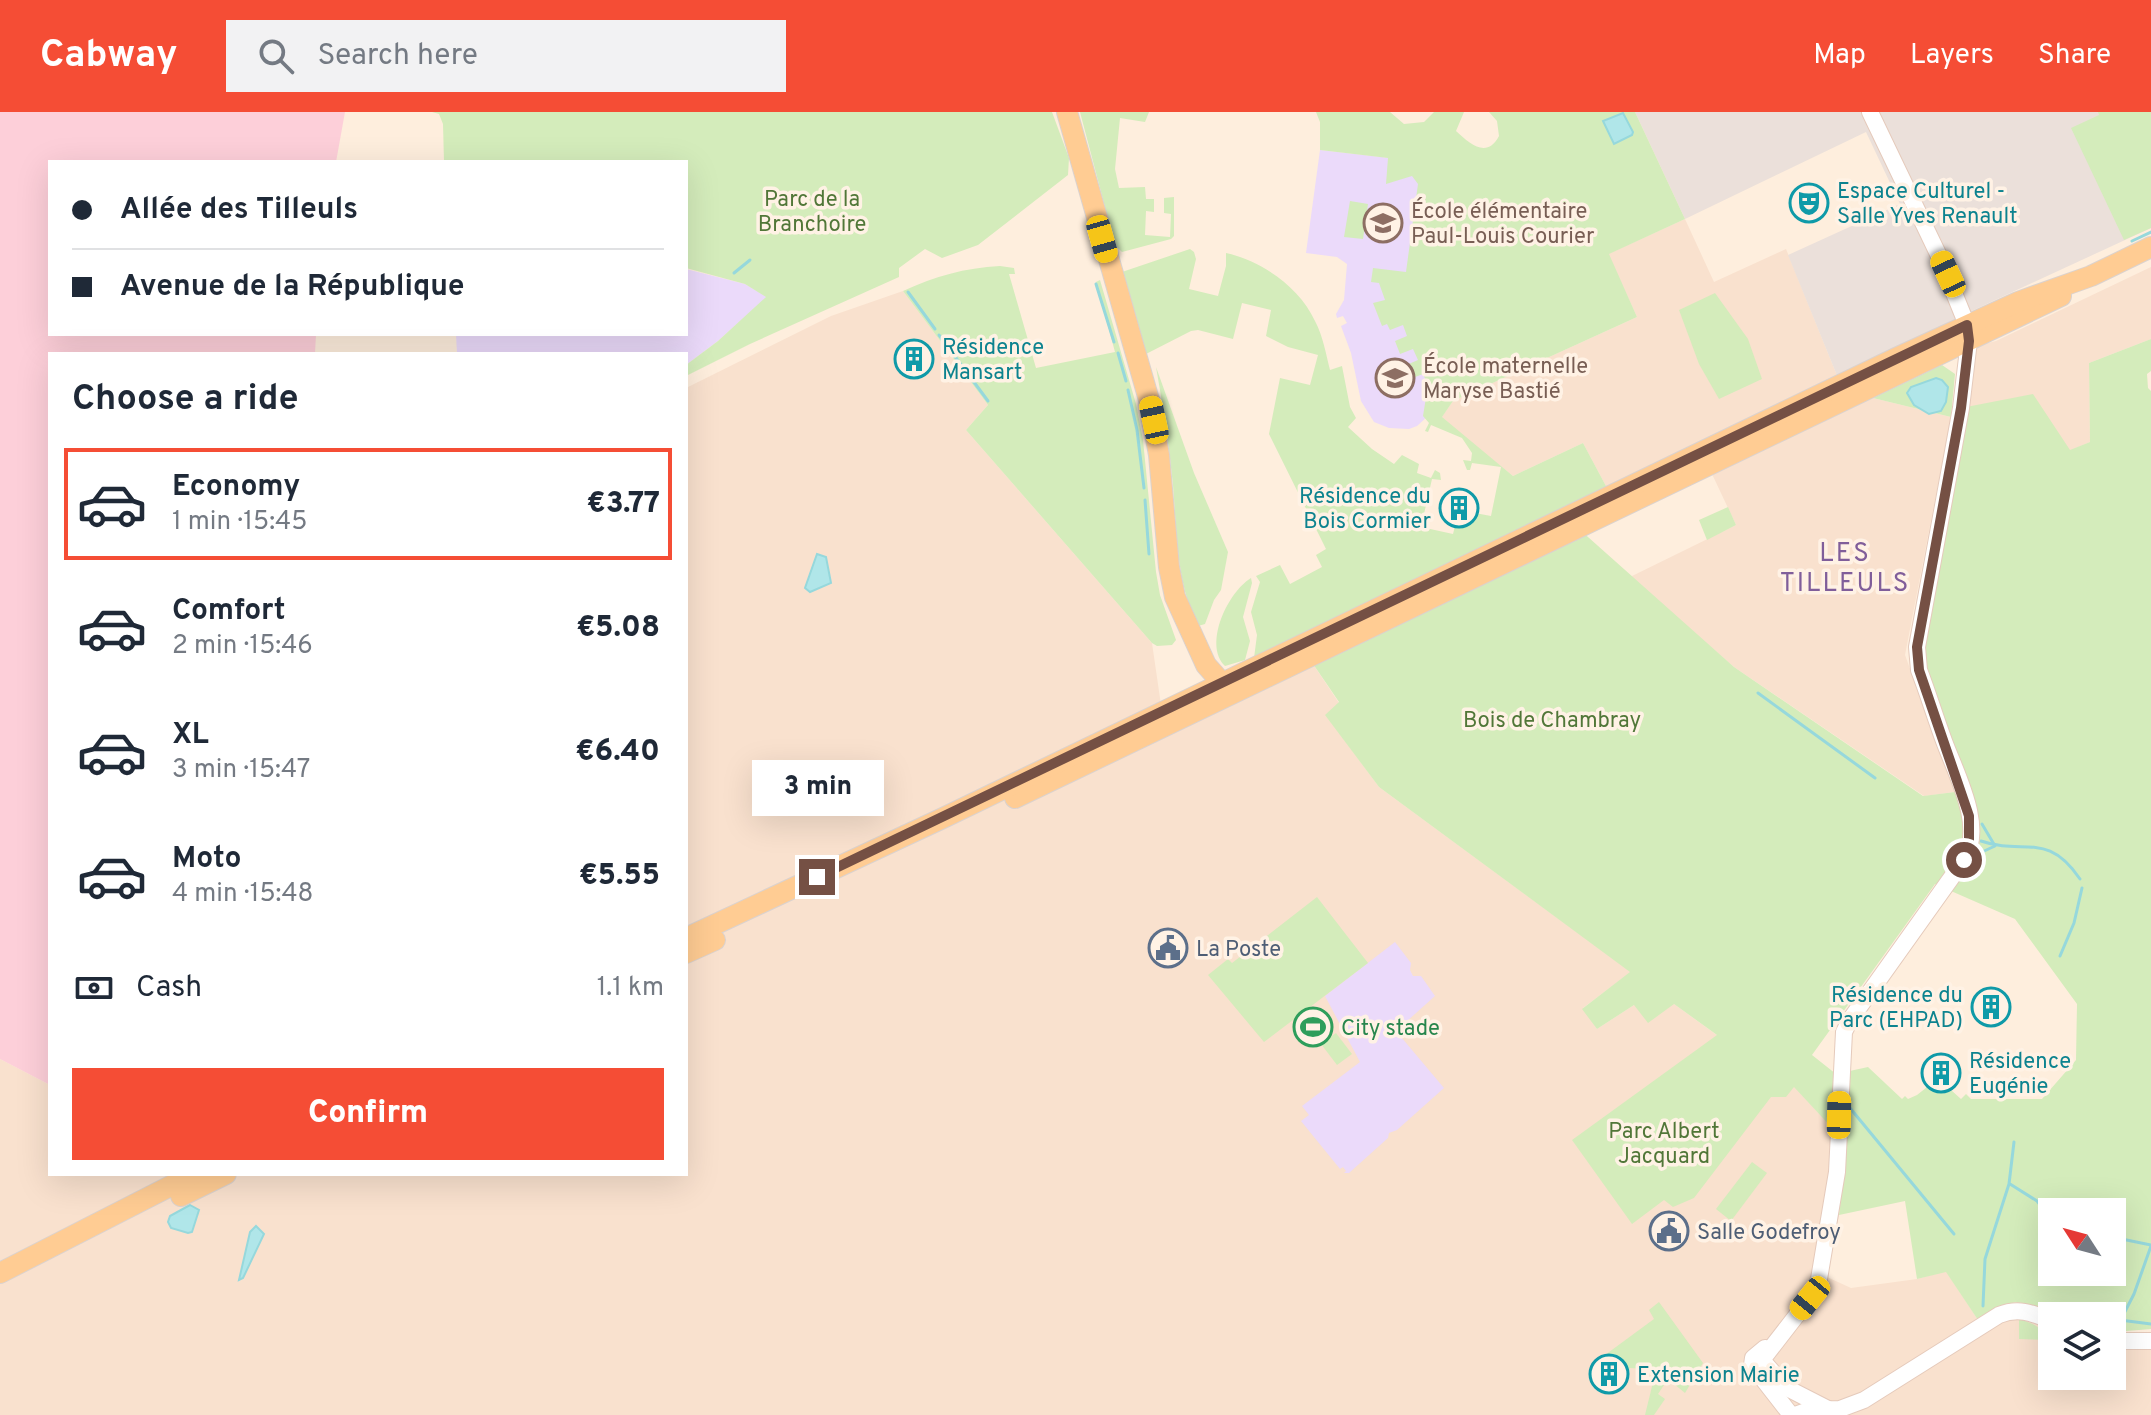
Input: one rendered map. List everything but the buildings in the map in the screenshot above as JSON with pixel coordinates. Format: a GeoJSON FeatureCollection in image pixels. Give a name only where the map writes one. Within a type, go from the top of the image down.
{"type":"FeatureCollection","features":[{"type":"Feature","properties":{"kind":"main road"},"geometry":{"type":"LineString","coordinates":[[1067,112],[1149,400],[1159,455],[1171,577],[1178,605],[1213,675],[1227,688]]}},
{"type":"Feature","properties":{"kind":"main road"},"geometry":{"type":"LineString","coordinates":[[688,952],[1227,688],[1968,333],[2049,304],[2091,276],[2151,247]]}},
{"type":"Feature","properties":{"kind":"main road"},"geometry":{"type":"LineString","coordinates":[[1195,694],[1202,666],[1199,647]]}},
{"type":"Feature","properties":{"kind":"main road"},"geometry":{"type":"LineString","coordinates":[[688,937],[957,811],[1195,694],[1227,688]]}},
{"type":"Feature","properties":{"kind":"main road"},"geometry":{"type":"LineString","coordinates":[[0,1273],[190,1176]]}},
{"type":"Feature","properties":{"kind":"main road"},"geometry":{"type":"LineString","coordinates":[[121,1214],[147,1212],[222,1176]]}},
{"type":"Feature","properties":{"kind":"street"},"geometry":{"type":"LineString","coordinates":[[1870,112],[1961,304],[1968,333],[1961,408],[1917,647],[1919,670],[1969,816],[1968,853],[1844,1032],[1837,1172],[1819,1279],[1810,1298],[1752,1365],[1793,1415],[1809,1410],[1832,1411],[1864,1400],[1999,1315],[2023,1310],[2038,1316]]}},
{"type":"Feature","properties":{"kind":"street"},"geometry":{"type":"LineString","coordinates":[[2126,1341],[2151,1341]]}},
{"type":"Feature","properties":{"kind":"street"},"geometry":{"type":"LineString","coordinates":[[1758,1359],[1787,1388],[1832,1411]]}},
{"type":"Feature","properties":{"kind":"shaded area"},"geometry":{"type":"Polygon","coordinates":[[[0,112],[345,112],[336,160],[48,160],[48,336],[316,336],[315,352],[48,352],[48,1084],[0,1059],[0,112]]]}},
{"type":"Feature","properties":{"kind":"shaded area"},"geometry":{"type":"Polygon","coordinates":[[[1635,112],[2151,112],[2151,228],[1965,314],[1838,378],[1788,255],[1900,204],[1866,132],[1685,219],[1635,112]]]}},
{"type":"Feature","properties":{"kind":"shaded area"},"geometry":{"type":"Polygon","coordinates":[[[1320,150],[1434,163],[1445,393],[1430,414],[1409,429],[1389,428],[1374,422],[1361,401],[1351,353],[1341,326],[1347,323],[1343,316],[1337,318],[1336,314],[1344,300],[1347,264],[1337,257],[1306,253],[1320,150]]]}},
{"type":"Feature","properties":{"kind":"shaded area"},"geometry":{"type":"Polygon","coordinates":[[[1685,219],[1714,282],[1786,249],[1838,378],[1607,488],[1583,443],[1513,476],[1441,418],[1453,401],[1637,317],[1608,254],[1685,219]]]}},
{"type":"Feature","properties":{"kind":"shaded area"},"geometry":{"type":"Polygon","coordinates":[[[2151,267],[2151,339],[2089,363],[2090,442],[2069,451],[1961,408],[1968,348],[1996,341],[2151,267]]]}},
{"type":"Feature","properties":{"kind":"shaded area"},"geometry":{"type":"Polygon","coordinates":[[[688,270],[745,284],[767,297],[688,364],[688,352],[457,352],[456,336],[688,336],[688,270]]]}},
{"type":"Feature","properties":{"kind":"shaded area"},"geometry":{"type":"Polygon","coordinates":[[[903,291],[988,405],[966,430],[1152,643],[1161,705],[1309,658],[1339,703],[1326,715],[1379,787],[1631,972],[1583,1008],[1597,1029],[1634,1005],[1674,1004],[1754,1062],[1794,1086],[1847,1144],[1839,1215],[1827,1277],[1851,1288],[1917,1279],[1946,1271],[1982,1326],[1999,1315],[2038,1319],[2038,1390],[2126,1390],[2126,1337],[2151,1341],[2151,1415],[0,1415],[0,1059],[48,1084],[48,1176],[688,1176],[688,387],[831,316],[903,291]]]}},
{"type":"Feature","properties":{"kind":"shaded area"},"geometry":{"type":"Polygon","coordinates":[[[1873,398],[1951,417],[1905,655],[1955,792],[1924,796],[1734,667],[1630,577],[1736,525],[1712,474],[1873,398]]]}},
{"type":"Feature","properties":{"kind":"shaded area"},"geometry":{"type":"Polygon","coordinates":[[[1395,942],[1411,963],[1413,976],[1421,976],[1435,996],[1396,1031],[1444,1088],[1397,1130],[1389,1133],[1388,1138],[1349,1173],[1344,1173],[1343,1167],[1340,1169],[1301,1121],[1309,1115],[1302,1106],[1360,1062],[1325,996],[1395,942]]]}},
{"type":"Feature","properties":{"kind":"green space","name":"Parc de la Branchoire"},"geometry":{"type":"Polygon","coordinates":[[[432,112],[1052,112],[1069,158],[1068,175],[978,245],[942,258],[925,249],[899,268],[899,277],[688,375],[688,364],[766,297],[745,284],[688,269],[688,160],[444,160],[443,124],[439,114],[432,112]]]}},
{"type":"Feature","properties":{"kind":"green space"},"geometry":{"type":"Polygon","coordinates":[[[1080,112],[1149,112],[1145,122],[1120,118],[1115,169],[1119,188],[1145,187],[1146,199],[1154,199],[1154,212],[1146,211],[1145,235],[1170,237],[1171,214],[1164,213],[1164,198],[1174,197],[1174,236],[1171,239],[1122,252],[1115,245],[1080,112]]]}},
{"type":"Feature","properties":{"kind":"green space"},"geometry":{"type":"Polygon","coordinates":[[[1316,112],[1390,112],[1404,124],[1424,122],[1434,112],[1464,112],[1456,131],[1484,148],[1499,136],[1497,121],[1489,112],[1635,112],[1685,219],[1609,254],[1637,317],[1453,401],[1442,417],[1513,476],[1583,443],[1607,488],[1254,658],[1257,635],[1251,612],[1260,582],[1256,576],[1280,565],[1290,584],[1322,567],[1316,555],[1326,549],[1269,434],[1280,378],[1310,385],[1318,355],[1288,347],[1266,336],[1271,310],[1242,303],[1233,339],[1191,331],[1146,354],[1122,272],[1190,249],[1196,259],[1189,289],[1218,296],[1226,253],[1252,262],[1289,286],[1315,321],[1330,370],[1342,366],[1350,407],[1356,418],[1348,427],[1394,464],[1402,455],[1419,464],[1417,473],[1431,478],[1435,470],[1440,473],[1441,480],[1432,479],[1421,527],[1453,534],[1459,510],[1491,516],[1501,467],[1472,463],[1470,470],[1467,470],[1463,460],[1471,461],[1472,453],[1462,438],[1431,425],[1428,432],[1425,431],[1429,423],[1423,416],[1428,385],[1423,374],[1410,379],[1404,366],[1418,360],[1413,349],[1400,354],[1395,341],[1407,336],[1403,325],[1390,330],[1387,324],[1382,326],[1373,303],[1385,300],[1379,283],[1371,282],[1373,268],[1406,272],[1418,184],[1412,176],[1386,184],[1388,158],[1320,150],[1320,122],[1316,112]]]}},
{"type":"Feature","properties":{"kind":"green space"},"geometry":{"type":"Polygon","coordinates":[[[2098,112],[2151,112],[2151,228],[2124,240],[2071,128],[2099,115],[2098,112]]]}},
{"type":"Feature","properties":{"kind":"green space"},"geometry":{"type":"Polygon","coordinates":[[[1350,201],[1368,204],[1363,239],[1344,237],[1350,201]]]}},
{"type":"Feature","properties":{"kind":"green space"},"geometry":{"type":"Polygon","coordinates":[[[1000,266],[1014,268],[1015,274],[1009,274],[1036,368],[1115,352],[1096,282],[1100,280],[1136,404],[1143,440],[1156,572],[1160,595],[1176,640],[1172,645],[1157,646],[1152,643],[966,430],[988,405],[903,291],[950,274],[1000,266]]]}},
{"type":"Feature","properties":{"kind":"green space"},"geometry":{"type":"Polygon","coordinates":[[[1715,293],[1748,339],[1762,379],[1719,399],[1699,364],[1679,310],[1715,293]]]}},
{"type":"Feature","properties":{"kind":"green space","name":"Bois de Chambray"},"geometry":{"type":"Polygon","coordinates":[[[2151,339],[2151,371],[2147,374],[2151,391],[2151,1329],[2126,1331],[2126,1302],[2038,1302],[2038,1308],[2012,1303],[1982,1326],[1946,1272],[1917,1279],[1905,1201],[1839,1215],[1847,1144],[1794,1087],[1786,1097],[1771,1097],[1694,1198],[1673,1207],[1664,1200],[1632,1224],[1572,1140],[1717,1035],[1674,1004],[1648,1023],[1634,1005],[1597,1029],[1582,1009],[1630,972],[1379,787],[1325,715],[1339,702],[1309,658],[1579,529],[1734,667],[1923,796],[1955,792],[1959,782],[1919,670],[1961,408],[2033,394],[2070,450],[2090,442],[2089,363],[2151,339]],[[1935,884],[1812,1055],[1836,1074],[1868,1067],[1902,1099],[1917,1095],[1936,1080],[1961,1099],[1966,1094],[1971,1099],[2042,1099],[2076,1060],[2077,1004],[2015,919],[1935,884]]]}},
{"type":"Feature","properties":{"kind":"green space"},"geometry":{"type":"Polygon","coordinates":[[[1942,365],[1955,374],[1951,417],[1873,398],[1942,365]]]}},
{"type":"Feature","properties":{"kind":"green space"},"geometry":{"type":"Polygon","coordinates":[[[1156,367],[1194,473],[1228,552],[1221,590],[1205,624],[1198,626],[1181,575],[1170,455],[1156,367]]]}},
{"type":"Feature","properties":{"kind":"green space"},"geometry":{"type":"Polygon","coordinates":[[[1728,507],[1736,525],[1707,540],[1699,520],[1728,507]]]}},
{"type":"Feature","properties":{"kind":"green space"},"geometry":{"type":"Polygon","coordinates":[[[1251,578],[1243,617],[1250,641],[1245,660],[1225,666],[1219,656],[1217,632],[1227,606],[1251,578]]]}},
{"type":"Feature","properties":{"kind":"green space"},"geometry":{"type":"Polygon","coordinates":[[[1317,897],[1368,963],[1264,1042],[1208,975],[1228,959],[1232,963],[1317,897]]]}},
{"type":"Feature","properties":{"kind":"green space","name":"City stade"},"geometry":{"type":"Polygon","coordinates":[[[1321,1011],[1332,1024],[1305,1044],[1295,1031],[1321,1011]]]}},
{"type":"Feature","properties":{"kind":"green space"},"geometry":{"type":"Polygon","coordinates":[[[1336,1033],[1352,1054],[1337,1065],[1321,1044],[1336,1033]]]}},
{"type":"Feature","properties":{"kind":"green space"},"geometry":{"type":"Polygon","coordinates":[[[1752,1162],[1767,1173],[1731,1221],[1716,1209],[1752,1162]]]}},
{"type":"Feature","properties":{"kind":"green space"},"geometry":{"type":"Polygon","coordinates":[[[1659,1302],[1703,1363],[1685,1393],[1668,1379],[1658,1394],[1665,1399],[1654,1415],[1645,1415],[1656,1370],[1630,1368],[1624,1380],[1605,1355],[1654,1319],[1649,1310],[1659,1302]]]}},
{"type":"Feature","properties":{"kind":"green space"},"geometry":{"type":"Polygon","coordinates":[[[2019,1319],[2038,1328],[2038,1340],[2019,1339],[2019,1319]]]}},
{"type":"Feature","properties":{"kind":"water"},"geometry":{"type":"Polygon","coordinates":[[[1623,113],[1633,132],[1614,144],[1603,121],[1623,113]]]}},
{"type":"Feature","properties":{"kind":"water"},"geometry":{"type":"Polygon","coordinates":[[[1936,378],[1948,387],[1946,402],[1941,411],[1929,414],[1914,405],[1907,393],[1911,387],[1936,378]]]}},
{"type":"Feature","properties":{"kind":"water"},"geometry":{"type":"Polygon","coordinates":[[[817,554],[826,557],[831,583],[810,592],[805,588],[817,554]]]}},
{"type":"Feature","properties":{"kind":"water"},"geometry":{"type":"Polygon","coordinates":[[[190,1205],[199,1210],[192,1232],[171,1228],[168,1222],[170,1216],[190,1205]]]}},
{"type":"Feature","properties":{"kind":"water"},"geometry":{"type":"Polygon","coordinates":[[[256,1226],[264,1234],[243,1278],[239,1280],[250,1232],[256,1226]]]}},
{"type":"Feature","properties":{"kind":"waterway"},"geometry":{"type":"LineString","coordinates":[[2132,241],[2151,232]]}},
{"type":"Feature","properties":{"kind":"waterway"},"geometry":{"type":"LineString","coordinates":[[734,273],[750,260]]}},
{"type":"Feature","properties":{"kind":"waterway"},"geometry":{"type":"LineString","coordinates":[[1096,284],[1114,342]]}},
{"type":"Feature","properties":{"kind":"waterway"},"geometry":{"type":"LineString","coordinates":[[908,292],[935,329]]}},
{"type":"Feature","properties":{"kind":"waterway"},"geometry":{"type":"LineString","coordinates":[[939,335],[988,401]]}},
{"type":"Feature","properties":{"kind":"waterway"},"geometry":{"type":"LineString","coordinates":[[1118,353],[1126,381]]}},
{"type":"Feature","properties":{"kind":"waterway"},"geometry":{"type":"LineString","coordinates":[[1128,390],[1137,430],[1144,488]]}},
{"type":"Feature","properties":{"kind":"waterway"},"geometry":{"type":"LineString","coordinates":[[1145,500],[1149,554]]}},
{"type":"Feature","properties":{"kind":"waterway"},"geometry":{"type":"LineString","coordinates":[[1758,693],[1875,778]]}},
{"type":"Feature","properties":{"kind":"waterway"},"geometry":{"type":"LineString","coordinates":[[1982,824],[1995,846],[1982,852]]}},
{"type":"Feature","properties":{"kind":"waterway"},"geometry":{"type":"LineString","coordinates":[[1981,841],[2046,849],[2057,854],[2080,879]]}},
{"type":"Feature","properties":{"kind":"waterway"},"geometry":{"type":"LineString","coordinates":[[2060,956],[2074,923],[2082,888]]}},
{"type":"Feature","properties":{"kind":"waterway"},"geometry":{"type":"LineString","coordinates":[[1850,1108],[1954,1234]]}},
{"type":"Feature","properties":{"kind":"waterway"},"geometry":{"type":"LineString","coordinates":[[1983,1306],[1985,1259],[2009,1184],[2014,1142]]}},
{"type":"Feature","properties":{"kind":"waterway"},"geometry":{"type":"LineString","coordinates":[[2010,1184],[2038,1202]]}},
{"type":"Feature","properties":{"kind":"waterway"},"geometry":{"type":"LineString","coordinates":[[2126,1240],[2151,1245]]}},
{"type":"Feature","properties":{"kind":"waterway"},"geometry":{"type":"LineString","coordinates":[[2126,1310],[2151,1246]]}},
{"type":"Feature","properties":{"kind":"waterway"},"geometry":{"type":"LineString","coordinates":[[2126,1321],[2151,1324]]}},
{"type":"Feature","properties":{"kind":"place","name":"Espace Culturel - Salle Yves Renault"},"geometry":{"type":"Point","coordinates":[1809,203]}},
{"type":"Feature","properties":{"kind":"place","name":"École élémentaire Paul-Louis Courier"},"geometry":{"type":"Point","coordinates":[1383,223]}},
{"type":"Feature","properties":{"kind":"place","name":"Résidence Mansart"},"geometry":{"type":"Point","coordinates":[914,359]}},
{"type":"Feature","properties":{"kind":"place","name":"École maternelle Maryse Bastié"},"geometry":{"type":"Point","coordinates":[1395,378]}},
{"type":"Feature","properties":{"kind":"place","name":"Résidence du Bois Cormier"},"geometry":{"type":"Point","coordinates":[1459,508]}},
{"type":"Feature","properties":{"kind":"place","name":"La Poste"},"geometry":{"type":"Point","coordinates":[1168,948]}},
{"type":"Feature","properties":{"kind":"place","name":"Résidence du Parc (EHPAD)"},"geometry":{"type":"Point","coordinates":[1991,1007]}},
{"type":"Feature","properties":{"kind":"place","name":"City stade"},"geometry":{"type":"Point","coordinates":[1313,1027]}},
{"type":"Feature","properties":{"kind":"place","name":"Résidence Eugénie"},"geometry":{"type":"Point","coordinates":[1941,1073]}},
{"type":"Feature","properties":{"kind":"place","name":"Salle Godefroy"},"geometry":{"type":"Point","coordinates":[1669,1231]}},
{"type":"Feature","properties":{"kind":"place","name":"Extension Mairie"},"geometry":{"type":"Point","coordinates":[1609,1374]}},
{"type":"Feature","properties":{"kind":"district","name":"LES TILLEULS"},"geometry":{"type":"Point","coordinates":[1845,567]}},
{"type":"Feature","properties":{"kind":"route"},"geometry":{"type":"LineString","coordinates":[[817,877],[1967,325],[1969,341],[1961,408],[1917,647],[1919,670],[1969,816],[1969,845],[1964,860]]}},
{"type":"Feature","properties":{"kind":"park label","name":"Parc Albert Jacquard"},"geometry":{"type":"Point","coordinates":[1664,1142]}}]}
